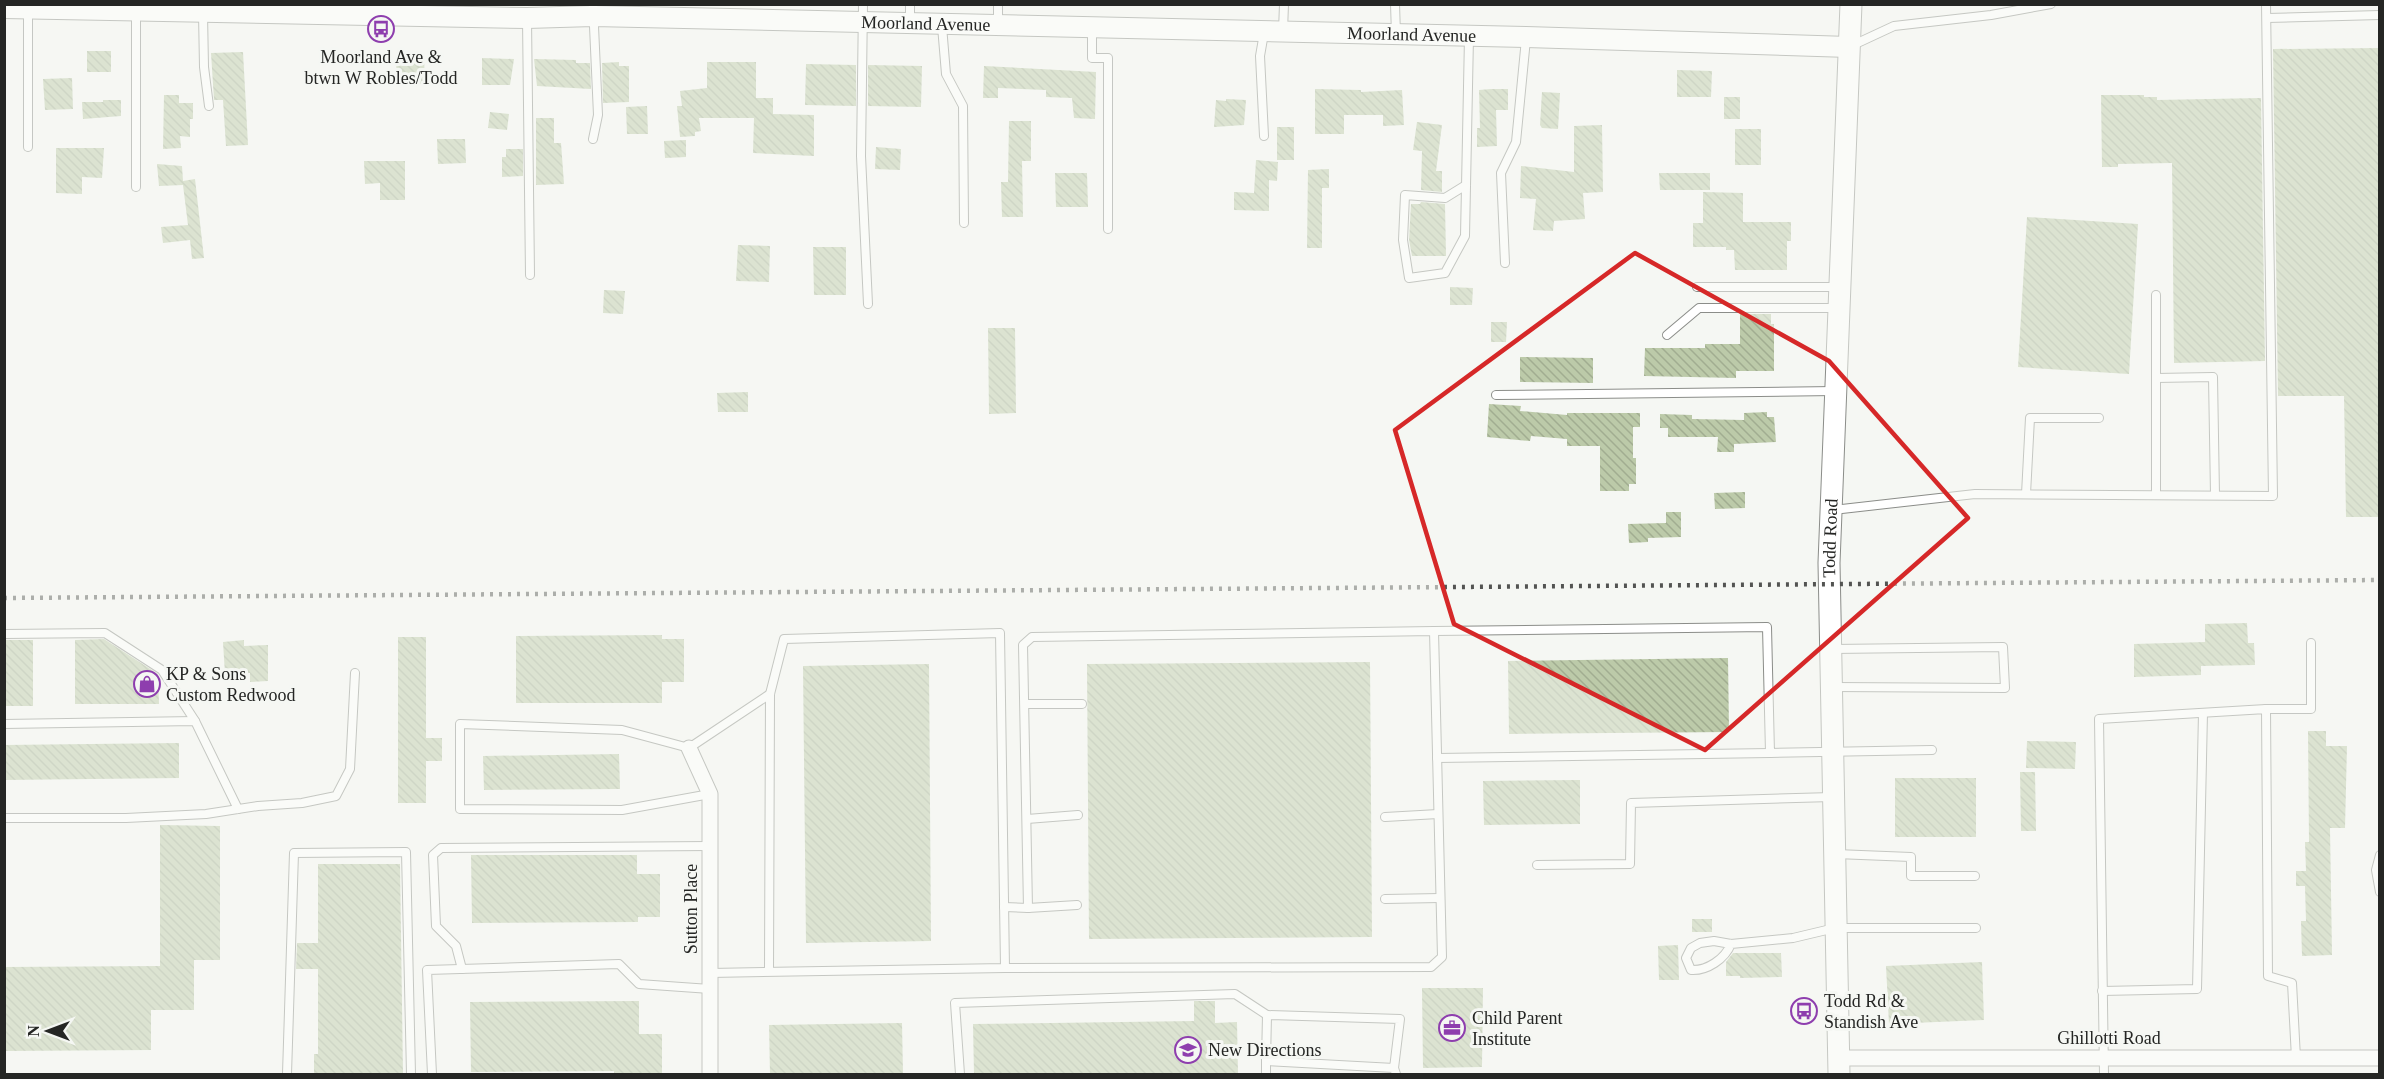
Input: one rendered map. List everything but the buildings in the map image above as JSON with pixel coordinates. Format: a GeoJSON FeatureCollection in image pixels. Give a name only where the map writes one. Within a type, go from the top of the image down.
{"type":"FeatureCollection","features":[{"type":"Feature","properties":{"kind":"main road","name":"Todd Road"},"geometry":{"type":"LineString","coordinates":[[1838,1066],[1829,563],[1833,510],[1851,4]]}},
{"type":"Feature","properties":{"kind":"street","name":"Moorland Avenue"},"geometry":{"type":"LineString","coordinates":[[4,8],[203,11],[496,10],[527,18],[593,10],[701,15],[910,14],[942,24],[1526,37],[1849,47]]}},
{"type":"Feature","properties":{"kind":"street","name":"Sutton Place"},"geometry":{"type":"LineString","coordinates":[[688,748],[710,794],[710,1074]]}},
{"type":"Feature","properties":{"kind":"street","name":"Ghillotti Road"},"geometry":{"type":"LineString","coordinates":[[1838,1066],[2103,1058],[2379,1058]]}},
{"type":"Feature","properties":{"kind":"lane"},"geometry":{"type":"LineString","coordinates":[[998,4],[998,25]]}},
{"type":"Feature","properties":{"kind":"lane"},"geometry":{"type":"LineString","coordinates":[[1264,136],[1260,56],[1274,32],[1284,4]]}},
{"type":"Feature","properties":{"kind":"lane"},"geometry":{"type":"LineString","coordinates":[[1395,4],[1396,35]]}},
{"type":"Feature","properties":{"kind":"lane"},"geometry":{"type":"LineString","coordinates":[[1849,47],[1894,26],[1991,15],[2051,4]]}},
{"type":"Feature","properties":{"kind":"lane"},"geometry":{"type":"LineString","coordinates":[[1833,510],[1975,494],[2273,496],[2266,4]]}},
{"type":"Feature","properties":{"kind":"lane"},"geometry":{"type":"LineString","coordinates":[[28,147],[36,7]]}},
{"type":"Feature","properties":{"kind":"lane"},"geometry":{"type":"LineString","coordinates":[[136,10],[136,187]]}},
{"type":"Feature","properties":{"kind":"lane"},"geometry":{"type":"LineString","coordinates":[[593,10],[598,115],[593,139]]}},
{"type":"Feature","properties":{"kind":"lane"},"geometry":{"type":"LineString","coordinates":[[203,11],[204,66],[209,106]]}},
{"type":"Feature","properties":{"kind":"lane"},"geometry":{"type":"LineString","coordinates":[[862,13],[861,156],[868,303]]}},
{"type":"Feature","properties":{"kind":"lane"},"geometry":{"type":"LineString","coordinates":[[2267,18],[2379,15]]}},
{"type":"Feature","properties":{"kind":"lane"},"geometry":{"type":"LineString","coordinates":[[527,18],[530,275]]}},
{"type":"Feature","properties":{"kind":"lane"},"geometry":{"type":"LineString","coordinates":[[942,24],[945,74],[963,106],[964,223]]}},
{"type":"Feature","properties":{"kind":"lane"},"geometry":{"type":"LineString","coordinates":[[1092,28],[1092,58],[1108,57],[1108,229]]}},
{"type":"Feature","properties":{"kind":"lane"},"geometry":{"type":"LineString","coordinates":[[1466,185],[1445,198],[1405,195],[1403,240],[1409,278],[1445,273],[1465,236],[1469,37]]}},
{"type":"Feature","properties":{"kind":"lane"},"geometry":{"type":"LineString","coordinates":[[1505,263],[1501,173],[1516,142],[1526,37]]}},
{"type":"Feature","properties":{"kind":"lane"},"geometry":{"type":"LineString","coordinates":[[1696,287],[1840,287]]}},
{"type":"Feature","properties":{"kind":"lane"},"geometry":{"type":"LineString","coordinates":[[2156,295],[2156,495]]}},
{"type":"Feature","properties":{"kind":"lane"},"geometry":{"type":"LineString","coordinates":[[1667,335],[1699,309],[1840,309]]}},
{"type":"Feature","properties":{"kind":"lane"},"geometry":{"type":"LineString","coordinates":[[2156,378],[2212,377],[2215,495]]}},
{"type":"Feature","properties":{"kind":"lane"},"geometry":{"type":"LineString","coordinates":[[1496,395],[1837,391]]}},
{"type":"Feature","properties":{"kind":"lane"},"geometry":{"type":"LineString","coordinates":[[2026,494],[2030,418],[2099,418]]}},
{"type":"Feature","properties":{"kind":"lane"},"geometry":{"type":"LineString","coordinates":[[1028,908],[1023,645],[1032,637],[1767,627],[1770,753]]}},
{"type":"Feature","properties":{"kind":"lane"},"geometry":{"type":"LineString","coordinates":[[710,973],[1005,968],[1431,967],[1442,957],[1434,631]]}},
{"type":"Feature","properties":{"kind":"lane"},"geometry":{"type":"LineString","coordinates":[[4,634],[105,633],[162,670],[195,721],[238,809]]}},
{"type":"Feature","properties":{"kind":"lane"},"geometry":{"type":"LineString","coordinates":[[769,972],[770,694],[784,639],[1000,633],[1005,968]]}},
{"type":"Feature","properties":{"kind":"lane"},"geometry":{"type":"LineString","coordinates":[[2104,1074],[2099,719],[2266,709],[2311,709],[2311,643]]}},
{"type":"Feature","properties":{"kind":"lane"},"geometry":{"type":"LineString","coordinates":[[1831,649],[2003,647],[2006,688],[1832,687]]}},
{"type":"Feature","properties":{"kind":"lane"},"geometry":{"type":"LineString","coordinates":[[4,818],[126,818],[206,814],[302,803],[336,796],[350,769],[355,673]]}},
{"type":"Feature","properties":{"kind":"lane"},"geometry":{"type":"LineString","coordinates":[[710,794],[622,810],[460,809],[460,724],[622,730],[688,748],[770,694]]}},
{"type":"Feature","properties":{"kind":"lane"},"geometry":{"type":"LineString","coordinates":[[1025,704],[1082,704]]}},
{"type":"Feature","properties":{"kind":"lane"},"geometry":{"type":"LineString","coordinates":[[2266,709],[2268,976],[2292,983],[2295,1058]]}},
{"type":"Feature","properties":{"kind":"lane"},"geometry":{"type":"LineString","coordinates":[[2102,991],[2197,989],[2203,713]]}},
{"type":"Feature","properties":{"kind":"lane"},"geometry":{"type":"LineString","coordinates":[[4,724],[195,721]]}},
{"type":"Feature","properties":{"kind":"lane"},"geometry":{"type":"LineString","coordinates":[[1437,758],[1932,750]]}},
{"type":"Feature","properties":{"kind":"lane"},"geometry":{"type":"LineString","coordinates":[[1537,865],[1630,864],[1631,803],[1833,797]]}},
{"type":"Feature","properties":{"kind":"lane"},"geometry":{"type":"LineString","coordinates":[[1386,817],[1438,814]]}},
{"type":"Feature","properties":{"kind":"lane"},"geometry":{"type":"LineString","coordinates":[[1027,819],[1078,815]]}},
{"type":"Feature","properties":{"kind":"lane"},"geometry":{"type":"LineString","coordinates":[[462,969],[456,946],[436,926],[433,855],[441,848],[710,846]]}},
{"type":"Feature","properties":{"kind":"lane"},"geometry":{"type":"LineString","coordinates":[[287,1074],[294,854],[406,852],[411,1074]]}},
{"type":"Feature","properties":{"kind":"lane"},"geometry":{"type":"LineString","coordinates":[[1834,854],[1911,857],[1911,876],[1975,876]]}},
{"type":"Feature","properties":{"kind":"lane"},"geometry":{"type":"LineString","coordinates":[[2379,855],[2376,870],[2379,892]]}},
{"type":"Feature","properties":{"kind":"lane"},"geometry":{"type":"LineString","coordinates":[[1385,899],[1440,898]]}},
{"type":"Feature","properties":{"kind":"lane"},"geometry":{"type":"LineString","coordinates":[[1004,907],[1077,905]]}},
{"type":"Feature","properties":{"kind":"lane"},"geometry":{"type":"LineString","coordinates":[[1731,944],[1728,952],[1712,965],[1701,970],[1690,970],[1686,958],[1691,948],[1700,943],[1714,941],[1731,944],[1793,938],[1835,928],[1976,928]]}},
{"type":"Feature","properties":{"kind":"lane"},"geometry":{"type":"LineString","coordinates":[[432,1074],[427,970],[619,964],[639,984],[710,989]]}},
{"type":"Feature","properties":{"kind":"lane"},"geometry":{"type":"LineString","coordinates":[[960,1074],[955,1003],[1235,994],[1267,1015],[1400,1019],[1395,1071],[1266,1061]]}},
{"type":"Feature","properties":{"kind":"lane"},"geometry":{"type":"LineString","coordinates":[[1266,1074],[1267,1015]]}},
{"type":"Feature","properties":{"kind":"highlighted area"},"geometry":{"type":"Polygon","coordinates":[[[1635,253],[1829,361],[1968,518],[1705,750],[1454,624],[1395,430],[1635,253]]]}},
{"type":"Feature","properties":{"kind":"railway"},"geometry":{"type":"LineString","coordinates":[[4,598],[2380,580]]}},
{"type":"Feature","properties":{"kind":"place","name":"Moorland Ave & btwn W Robles/Todd"},"geometry":{"type":"Point","coordinates":[381,29]}},
{"type":"Feature","properties":{"kind":"place","name":"KP & Sons Custom Redwood"},"geometry":{"type":"Point","coordinates":[147,684]}},
{"type":"Feature","properties":{"kind":"place","name":"Todd Rd & Standish Ave"},"geometry":{"type":"Point","coordinates":[1804,1011]}},
{"type":"Feature","properties":{"kind":"place","name":"Child Parent Institute"},"geometry":{"type":"Point","coordinates":[1452,1028]}},
{"type":"Feature","properties":{"kind":"place","name":"New Directions"},"geometry":{"type":"Point","coordinates":[1188,1050]}}]}
